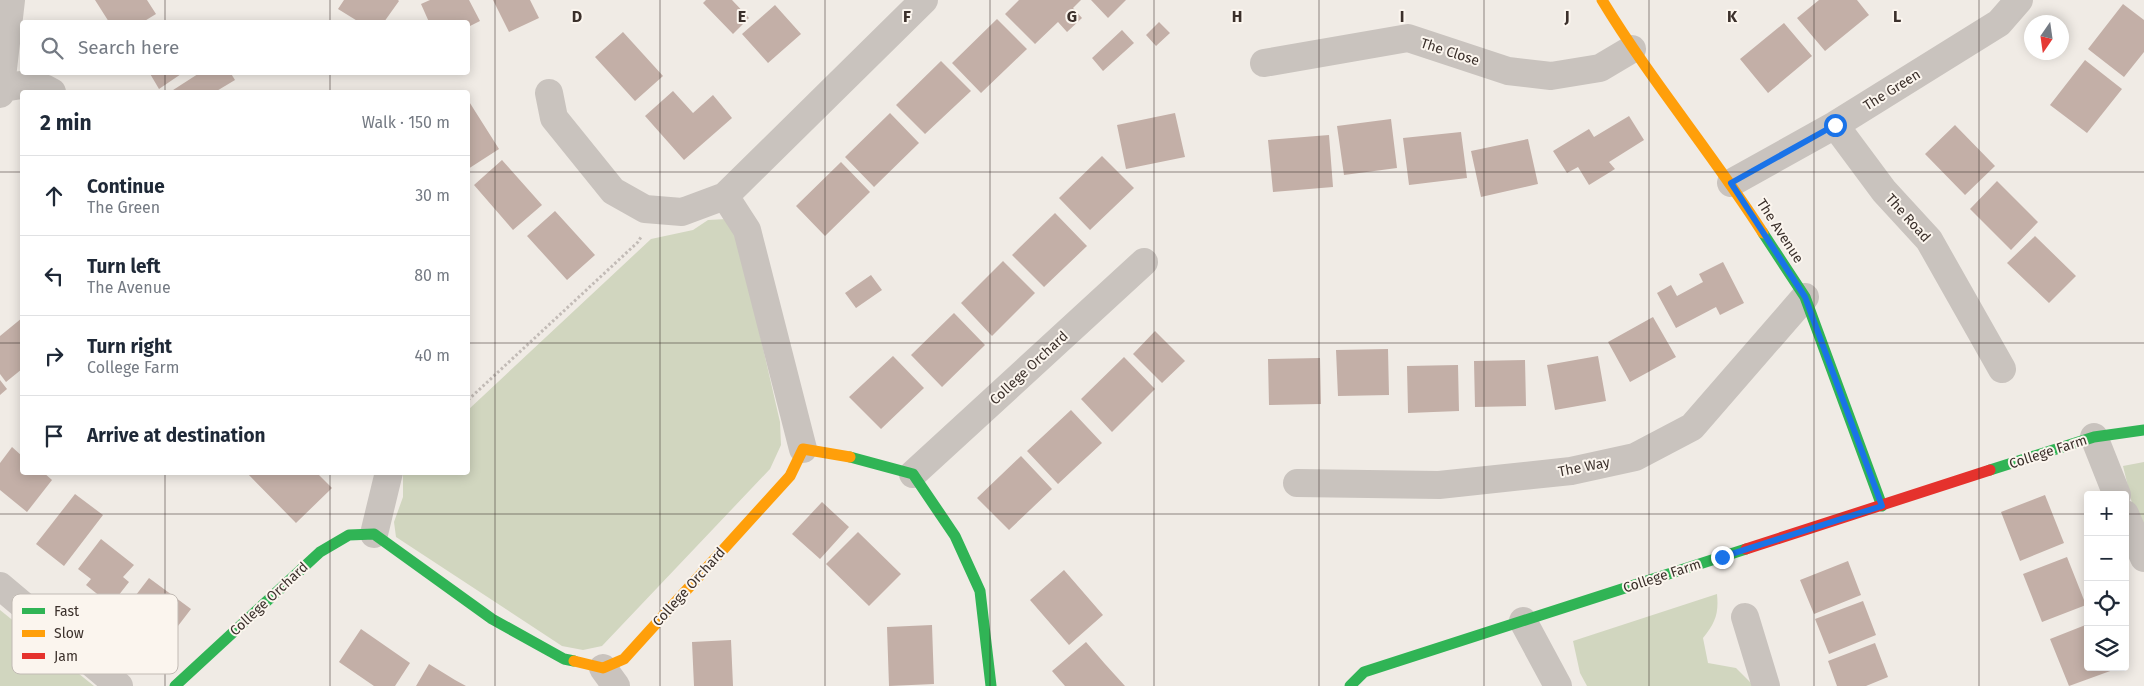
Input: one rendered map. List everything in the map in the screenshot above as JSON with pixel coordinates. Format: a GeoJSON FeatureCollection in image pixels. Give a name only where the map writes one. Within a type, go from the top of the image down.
{"type":"FeatureCollection","features":[{"type":"Feature","properties":{"kind":"street"},"geometry":{"type":"LineString","coordinates":[[11,0],[0,91],[25,83],[48,90]]}},
{"type":"Feature","properties":{"kind":"street"},"geometry":{"type":"LineString","coordinates":[[549,93],[554,118],[613,191],[646,209],[682,212],[725,196],[924,0]]}},
{"type":"Feature","properties":{"kind":"street","name":"The Avenue"},"geometry":{"type":"LineString","coordinates":[[1602,0],[1632,49],[1731,183],[1805,297],[1882,506]]}},
{"type":"Feature","properties":{"kind":"street","name":"The Green"},"geometry":{"type":"LineString","coordinates":[[1731,183],[1835,125],[1999,23],[2019,0]]}},
{"type":"Feature","properties":{"kind":"street","name":"The Close"},"geometry":{"type":"LineString","coordinates":[[1264,63],[1408,38],[1508,71],[1551,76],[1600,68],[1632,49]]}},
{"type":"Feature","properties":{"kind":"street","name":"The Road"},"geometry":{"type":"LineString","coordinates":[[1835,125],[1884,191],[1928,240],[2002,369]]}},
{"type":"Feature","properties":{"kind":"street"},"geometry":{"type":"LineString","coordinates":[[725,196],[747,230],[803,449],[844,455],[914,474],[955,536],[980,591],[992,686]]}},
{"type":"Feature","properties":{"kind":"street","name":"College Orchard"},"geometry":{"type":"LineString","coordinates":[[914,474],[1144,262]]}},
{"type":"Feature","properties":{"kind":"street","name":"The Way"},"geometry":{"type":"LineString","coordinates":[[1297,483],[1439,485],[1571,472],[1634,457],[1692,427],[1805,297]]}},
{"type":"Feature","properties":{"kind":"street","name":"College Farm"},"geometry":{"type":"LineString","coordinates":[[1350,686],[1364,672],[2094,438],[2144,430]]}},
{"type":"Feature","properties":{"kind":"street","name":"College Farm"},"geometry":{"type":"LineString","coordinates":[[2094,438],[2115,491]]}},
{"type":"Feature","properties":{"kind":"street","name":"College Orchard"},"geometry":{"type":"LineString","coordinates":[[175,686],[320,552],[348,535],[374,534],[492,619],[564,659],[610,677],[624,659],[790,476],[803,449]]}},
{"type":"Feature","properties":{"kind":"street"},"geometry":{"type":"LineString","coordinates":[[374,534],[388,475]]}},
{"type":"Feature","properties":{"kind":"street"},"geometry":{"type":"LineString","coordinates":[[2129,523],[2144,558]]}},
{"type":"Feature","properties":{"kind":"street"},"geometry":{"type":"LineString","coordinates":[[0,586],[12,596]]}},
{"type":"Feature","properties":{"kind":"street"},"geometry":{"type":"LineString","coordinates":[[1745,616],[1766,686]]}},
{"type":"Feature","properties":{"kind":"street"},"geometry":{"type":"LineString","coordinates":[[1522,622],[1558,686]]}},
{"type":"Feature","properties":{"kind":"street"},"geometry":{"type":"LineString","coordinates":[[105,674],[119,686]]}},
{"type":"Feature","properties":{"kind":"path"},"geometry":{"type":"LineString","coordinates":[[470,398],[638,242],[656,210]]}},
{"type":"Feature","properties":{"kind":"green space"},"geometry":{"type":"Polygon","coordinates":[[[727,219],[737,235],[780,422],[781,445],[770,469],[602,646],[583,650],[562,646],[396,537],[394,522],[403,497],[403,475],[470,475],[470,408],[651,239],[693,230],[708,220],[727,219]]]}},
{"type":"Feature","properties":{"kind":"green space"},"geometry":{"type":"Polygon","coordinates":[[[2144,462],[2144,538],[2137,524],[2123,466],[2144,462]]]}},
{"type":"Feature","properties":{"kind":"green space"},"geometry":{"type":"Polygon","coordinates":[[[1717,594],[1715,618],[1711,628],[1703,638],[1708,663],[1736,668],[1754,686],[1587,686],[1580,673],[1573,641],[1717,594]]]}},
{"type":"Feature","properties":{"kind":"green space"},"geometry":{"type":"Polygon","coordinates":[[[0,610],[12,620],[12,674],[79,674],[94,686],[0,686],[0,610]]]}},
{"type":"Feature","properties":{"kind":"building"},"geometry":{"type":"Polygon","coordinates":[[[95,0],[147,0],[156,14],[146,20],[108,20],[95,0]]]}},
{"type":"Feature","properties":{"kind":"building"},"geometry":{"type":"Polygon","coordinates":[[[344,0],[399,1],[385,20],[356,20],[338,9],[344,0]]]}},
{"type":"Feature","properties":{"kind":"building"},"geometry":{"type":"Polygon","coordinates":[[[430,0],[469,0],[480,21],[470,26],[470,20],[428,20],[421,4],[430,0]]]}},
{"type":"Feature","properties":{"kind":"building"},"geometry":{"type":"Polygon","coordinates":[[[493,0],[530,0],[539,18],[509,32],[493,0]]]}},
{"type":"Feature","properties":{"kind":"building"},"geometry":{"type":"Polygon","coordinates":[[[706,0],[732,0],[749,18],[733,34],[703,3],[706,0]]]}},
{"type":"Feature","properties":{"kind":"building"},"geometry":{"type":"Polygon","coordinates":[[[1019,0],[1081,0],[1073,8],[1082,18],[1067,32],[1058,22],[1035,44],[1005,14],[1019,0]]]}},
{"type":"Feature","properties":{"kind":"building"},"geometry":{"type":"Polygon","coordinates":[[[1091,0],[1126,0],[1108,18],[1091,0]]]}},
{"type":"Feature","properties":{"kind":"building"},"geometry":{"type":"Polygon","coordinates":[[[1819,0],[1857,0],[1869,15],[1825,51],[1797,18],[1819,0]]]}},
{"type":"Feature","properties":{"kind":"building"},"geometry":{"type":"Polygon","coordinates":[[[2123,4],[2144,20],[2144,52],[2124,77],[2088,49],[2123,4]]]}},
{"type":"Feature","properties":{"kind":"building"},"geometry":{"type":"Polygon","coordinates":[[[775,5],[801,34],[768,63],[742,34],[775,5]]]}},
{"type":"Feature","properties":{"kind":"building"},"geometry":{"type":"Polygon","coordinates":[[[997,19],[1027,49],[981,93],[952,63],[997,19]]]}},
{"type":"Feature","properties":{"kind":"building"},"geometry":{"type":"Polygon","coordinates":[[[1159,22],[1170,33],[1156,46],[1146,35],[1159,22]]]}},
{"type":"Feature","properties":{"kind":"building"},"geometry":{"type":"Polygon","coordinates":[[[1784,23],[1812,56],[1768,93],[1740,59],[1784,23]]]}},
{"type":"Feature","properties":{"kind":"building"},"geometry":{"type":"Polygon","coordinates":[[[1122,30],[1134,43],[1103,71],[1092,58],[1122,30]]]}},
{"type":"Feature","properties":{"kind":"building"},"geometry":{"type":"Polygon","coordinates":[[[623,32],[663,76],[635,101],[595,57],[623,32]]]}},
{"type":"Feature","properties":{"kind":"building"},"geometry":{"type":"Polygon","coordinates":[[[2085,60],[2122,89],[2087,133],[2050,105],[2085,60]]]}},
{"type":"Feature","properties":{"kind":"building"},"geometry":{"type":"Polygon","coordinates":[[[941,61],[971,91],[925,134],[896,105],[941,61]]]}},
{"type":"Feature","properties":{"kind":"building"},"geometry":{"type":"Polygon","coordinates":[[[151,75],[180,75],[159,89],[151,75]]]}},
{"type":"Feature","properties":{"kind":"building"},"geometry":{"type":"Polygon","coordinates":[[[196,75],[232,75],[235,80],[218,90],[173,90],[196,75]]]}},
{"type":"Feature","properties":{"kind":"building"},"geometry":{"type":"Polygon","coordinates":[[[673,91],[693,113],[713,95],[732,118],[684,160],[645,116],[673,91]]]}},
{"type":"Feature","properties":{"kind":"building"},"geometry":{"type":"Polygon","coordinates":[[[470,103],[499,149],[470,168],[470,103]]]}},
{"type":"Feature","properties":{"kind":"building"},"geometry":{"type":"Polygon","coordinates":[[[890,113],[919,143],[874,187],[845,157],[890,113]]]}},
{"type":"Feature","properties":{"kind":"building"},"geometry":{"type":"Polygon","coordinates":[[[1175,113],[1185,157],[1126,169],[1117,125],[1175,113]]]}},
{"type":"Feature","properties":{"kind":"building"},"geometry":{"type":"Polygon","coordinates":[[[1629,116],[1644,140],[1609,162],[1615,169],[1589,185],[1578,167],[1567,173],[1553,151],[1589,129],[1594,137],[1629,116]]]}},
{"type":"Feature","properties":{"kind":"building"},"geometry":{"type":"Polygon","coordinates":[[[1391,119],[1397,168],[1344,175],[1337,126],[1391,119]]]}},
{"type":"Feature","properties":{"kind":"building"},"geometry":{"type":"Polygon","coordinates":[[[1955,125],[1995,166],[1965,195],[1925,154],[1955,125]]]}},
{"type":"Feature","properties":{"kind":"building"},"geometry":{"type":"Polygon","coordinates":[[[1461,132],[1467,178],[1409,185],[1403,138],[1461,132]]]}},
{"type":"Feature","properties":{"kind":"building"},"geometry":{"type":"Polygon","coordinates":[[[1329,135],[1333,187],[1273,192],[1268,140],[1329,135]]]}},
{"type":"Feature","properties":{"kind":"building"},"geometry":{"type":"Polygon","coordinates":[[[1528,139],[1538,184],[1481,197],[1471,151],[1528,139]]]}},
{"type":"Feature","properties":{"kind":"building"},"geometry":{"type":"Polygon","coordinates":[[[1102,156],[1134,188],[1090,230],[1059,198],[1102,156]]]}},
{"type":"Feature","properties":{"kind":"building"},"geometry":{"type":"Polygon","coordinates":[[[502,160],[542,205],[513,230],[474,185],[502,160]]]}},
{"type":"Feature","properties":{"kind":"building"},"geometry":{"type":"Polygon","coordinates":[[[841,162],[870,192],[825,236],[796,206],[841,162]]]}},
{"type":"Feature","properties":{"kind":"building"},"geometry":{"type":"Polygon","coordinates":[[[1997,181],[2038,222],[2011,250],[1970,209],[1997,181]]]}},
{"type":"Feature","properties":{"kind":"building"},"geometry":{"type":"Polygon","coordinates":[[[555,211],[595,255],[567,280],[527,236],[555,211]]]}},
{"type":"Feature","properties":{"kind":"building"},"geometry":{"type":"Polygon","coordinates":[[[1055,213],[1087,246],[1044,287],[1012,255],[1055,213]]]}},
{"type":"Feature","properties":{"kind":"building"},"geometry":{"type":"Polygon","coordinates":[[[2035,236],[2076,276],[2049,303],[2007,263],[2035,236]]]}},
{"type":"Feature","properties":{"kind":"building"},"geometry":{"type":"Polygon","coordinates":[[[1003,261],[1035,293],[992,336],[961,303],[1003,261]]]}},
{"type":"Feature","properties":{"kind":"building"},"geometry":{"type":"Polygon","coordinates":[[[1723,262],[1744,303],[1720,315],[1716,307],[1676,328],[1657,293],[1671,285],[1677,296],[1703,282],[1699,274],[1723,262]]]}},
{"type":"Feature","properties":{"kind":"building"},"geometry":{"type":"Polygon","coordinates":[[[871,275],[882,290],[856,308],[845,293],[871,275]]]}},
{"type":"Feature","properties":{"kind":"building"},"geometry":{"type":"Polygon","coordinates":[[[954,313],[985,345],[942,387],[911,355],[954,313]]]}},
{"type":"Feature","properties":{"kind":"building"},"geometry":{"type":"Polygon","coordinates":[[[1653,317],[1676,357],[1630,382],[1608,342],[1653,317]]]}},
{"type":"Feature","properties":{"kind":"building"},"geometry":{"type":"Polygon","coordinates":[[[20,320],[20,371],[6,382],[0,374],[0,336],[20,320]]]}},
{"type":"Feature","properties":{"kind":"building"},"geometry":{"type":"Polygon","coordinates":[[[1155,331],[1185,361],[1162,383],[1133,354],[1155,331]]]}},
{"type":"Feature","properties":{"kind":"building"},"geometry":{"type":"Polygon","coordinates":[[[1388,349],[1389,395],[1338,396],[1336,350],[1388,349]]]}},
{"type":"Feature","properties":{"kind":"building"},"geometry":{"type":"Polygon","coordinates":[[[893,356],[924,388],[881,429],[849,397],[893,356]]]}},
{"type":"Feature","properties":{"kind":"building"},"geometry":{"type":"Polygon","coordinates":[[[1598,356],[1606,401],[1555,410],[1547,365],[1598,356]]]}},
{"type":"Feature","properties":{"kind":"building"},"geometry":{"type":"Polygon","coordinates":[[[1124,357],[1155,389],[1112,432],[1081,399],[1124,357]]]}},
{"type":"Feature","properties":{"kind":"building"},"geometry":{"type":"Polygon","coordinates":[[[1320,358],[1321,404],[1269,405],[1268,359],[1320,358]]]}},
{"type":"Feature","properties":{"kind":"building"},"geometry":{"type":"Polygon","coordinates":[[[1525,360],[1526,406],[1475,407],[1474,361],[1525,360]]]}},
{"type":"Feature","properties":{"kind":"building"},"geometry":{"type":"Polygon","coordinates":[[[1458,365],[1459,411],[1408,413],[1407,366],[1458,365]]]}},
{"type":"Feature","properties":{"kind":"building"},"geometry":{"type":"Polygon","coordinates":[[[0,380],[7,389],[0,395],[0,380]]]}},
{"type":"Feature","properties":{"kind":"building"},"geometry":{"type":"Polygon","coordinates":[[[1071,410],[1102,443],[1058,484],[1027,451],[1071,410]]]}},
{"type":"Feature","properties":{"kind":"building"},"geometry":{"type":"Polygon","coordinates":[[[12,447],[20,454],[20,475],[46,475],[52,480],[27,512],[0,490],[0,463],[12,447]]]}},
{"type":"Feature","properties":{"kind":"building"},"geometry":{"type":"Polygon","coordinates":[[[1021,456],[1052,489],[1009,530],[977,498],[1021,456]]]}},
{"type":"Feature","properties":{"kind":"building"},"geometry":{"type":"Polygon","coordinates":[[[249,475],[319,475],[332,488],[296,523],[249,475]]]}},
{"type":"Feature","properties":{"kind":"building"},"geometry":{"type":"Polygon","coordinates":[[[75,494],[103,515],[64,566],[36,544],[75,494]]]}},
{"type":"Feature","properties":{"kind":"building"},"geometry":{"type":"Polygon","coordinates":[[[2045,495],[2064,543],[2020,561],[2001,512],[2045,495]]]}},
{"type":"Feature","properties":{"kind":"building"},"geometry":{"type":"Polygon","coordinates":[[[822,502],[849,527],[820,559],[792,534],[822,502]]]}},
{"type":"Feature","properties":{"kind":"building"},"geometry":{"type":"Polygon","coordinates":[[[858,532],[901,574],[869,606],[826,564],[858,532]]]}},
{"type":"Feature","properties":{"kind":"building"},"geometry":{"type":"Polygon","coordinates":[[[101,539],[134,565],[123,577],[129,582],[120,594],[97,594],[86,585],[91,579],[78,569],[101,539]]]}},
{"type":"Feature","properties":{"kind":"building"},"geometry":{"type":"Polygon","coordinates":[[[2067,557],[2084,600],[2084,606],[2042,622],[2023,574],[2067,557]]]}},
{"type":"Feature","properties":{"kind":"building"},"geometry":{"type":"Polygon","coordinates":[[[1848,561],[1861,595],[1814,614],[1800,580],[1848,561]]]}},
{"type":"Feature","properties":{"kind":"building"},"geometry":{"type":"Polygon","coordinates":[[[1064,570],[1103,615],[1069,645],[1030,600],[1064,570]]]}},
{"type":"Feature","properties":{"kind":"building"},"geometry":{"type":"Polygon","coordinates":[[[149,578],[171,594],[137,594],[149,578]]]}},
{"type":"Feature","properties":{"kind":"building"},"geometry":{"type":"Polygon","coordinates":[[[178,599],[191,609],[178,626],[178,599]]]}},
{"type":"Feature","properties":{"kind":"building"},"geometry":{"type":"Polygon","coordinates":[[[1863,601],[1876,635],[1829,654],[1815,619],[1863,601]]]}},
{"type":"Feature","properties":{"kind":"building"},"geometry":{"type":"Polygon","coordinates":[[[932,625],[934,684],[889,686],[887,627],[932,625]]]}},
{"type":"Feature","properties":{"kind":"building"},"geometry":{"type":"Polygon","coordinates":[[[2084,626],[2084,671],[2110,671],[2069,686],[2050,639],[2084,626]]]}},
{"type":"Feature","properties":{"kind":"building"},"geometry":{"type":"Polygon","coordinates":[[[361,629],[410,663],[395,686],[374,686],[339,662],[361,629]]]}},
{"type":"Feature","properties":{"kind":"building"},"geometry":{"type":"Polygon","coordinates":[[[731,640],[733,686],[694,686],[692,642],[731,640]]]}},
{"type":"Feature","properties":{"kind":"building"},"geometry":{"type":"Polygon","coordinates":[[[1086,642],[1125,686],[1065,686],[1052,671],[1086,642]]]}},
{"type":"Feature","properties":{"kind":"building"},"geometry":{"type":"Polygon","coordinates":[[[1875,643],[1888,677],[1866,686],[1837,686],[1828,661],[1875,643]]]}},
{"type":"Feature","properties":{"kind":"building"},"geometry":{"type":"Polygon","coordinates":[[[429,664],[455,680],[466,686],[416,686],[429,664]]]}},
{"type":"Feature","properties":{"kind":"traffic: fast"},"geometry":{"type":"LineString","coordinates":[[1763,233],[1805,297],[1882,506]]}},
{"type":"Feature","properties":{"kind":"traffic: fast"},"geometry":{"type":"LineString","coordinates":[[1990,470],[2094,437],[2144,430]]}},
{"type":"Feature","properties":{"kind":"traffic: fast"},"geometry":{"type":"LineString","coordinates":[[850,457],[913,474],[955,536],[980,591],[991,686]]}},
{"type":"Feature","properties":{"kind":"traffic: fast"},"geometry":{"type":"LineString","coordinates":[[175,686],[320,552],[349,535],[374,534],[492,619],[564,659],[574,661]]}},
{"type":"Feature","properties":{"kind":"traffic: fast"},"geometry":{"type":"LineString","coordinates":[[1350,686],[1364,672],[1746,549]]}},
{"type":"Feature","properties":{"kind":"traffic: slow"},"geometry":{"type":"LineString","coordinates":[[1602,0],[1763,233]]}},
{"type":"Feature","properties":{"kind":"traffic: slow"},"geometry":{"type":"LineString","coordinates":[[574,661],[603,668],[624,659],[790,476],[803,449],[850,457]]}},
{"type":"Feature","properties":{"kind":"traffic: jam"},"geometry":{"type":"LineString","coordinates":[[1746,549],[1990,470]]}},
{"type":"Feature","properties":{"kind":"route"},"geometry":{"type":"LineString","coordinates":[[1722,557],[1882,506],[1805,297],[1731,183],[1835,125]]}}]}
